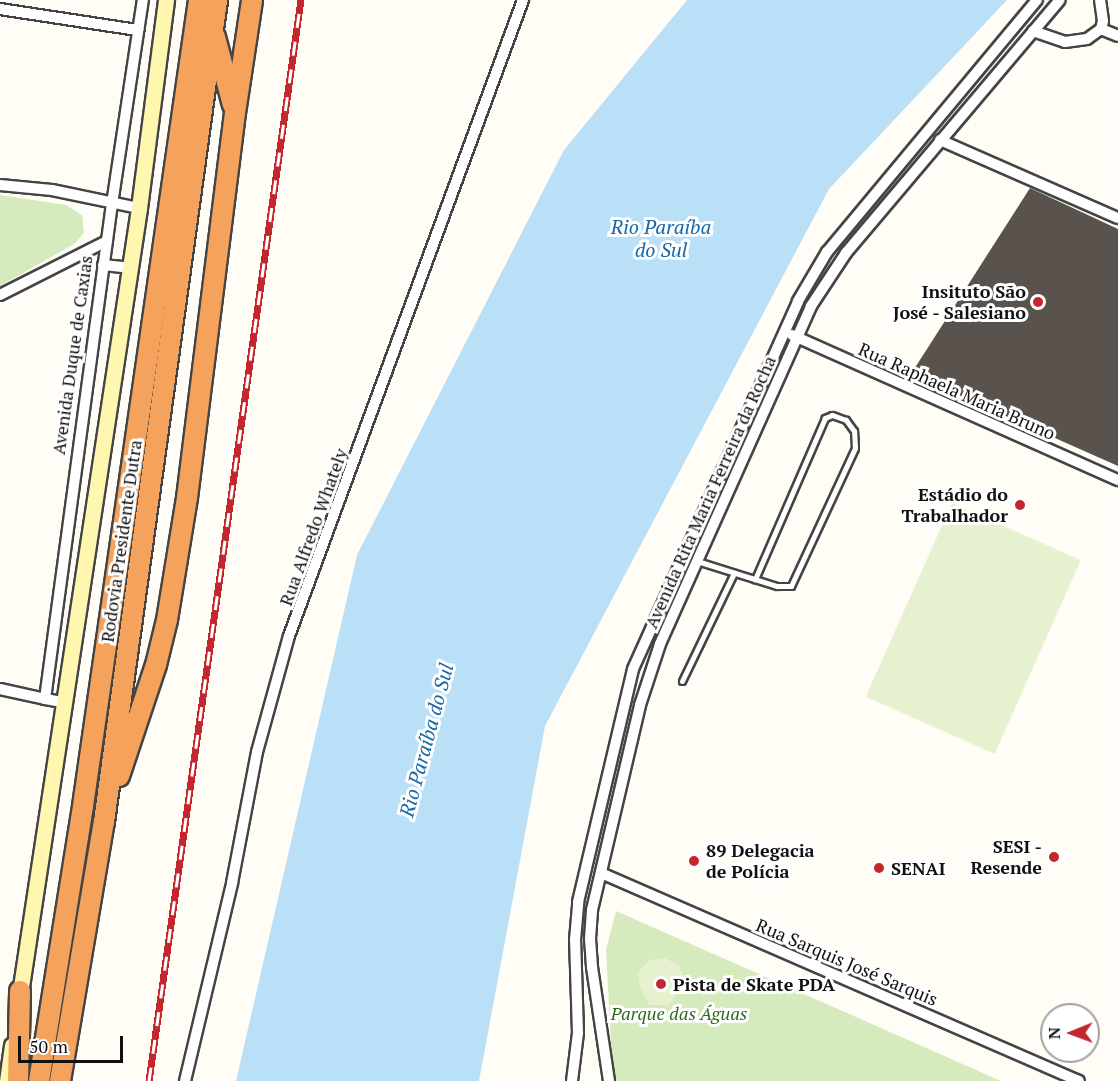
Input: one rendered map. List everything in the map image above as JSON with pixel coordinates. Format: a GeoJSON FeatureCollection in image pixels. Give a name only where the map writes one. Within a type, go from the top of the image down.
{"type":"FeatureCollection","features":[{"type":"Feature","properties":{"kind":"highway","name":"Rodovia Presidente Dutra"},"geometry":{"type":"LineString","coordinates":[[39,1081],[85,794],[199,0]]}},
{"type":"Feature","properties":{"kind":"highway","name":"Rodovia Presidente Dutra"},"geometry":{"type":"LineString","coordinates":[[60,1081],[104,822],[217,0]]}},
{"type":"Feature","properties":{"kind":"highway"},"geometry":{"type":"LineString","coordinates":[[104,822],[156,665],[167,620],[186,498],[235,113],[252,0]]}},
{"type":"Feature","properties":{"kind":"highway"},"geometry":{"type":"LineString","coordinates":[[213,28],[235,113]]}},
{"type":"Feature","properties":{"kind":"highway"},"geometry":{"type":"LineString","coordinates":[[18,1081],[20,991]]}},
{"type":"Feature","properties":{"kind":"street","name":"Avenida Duque de Caxias"},"geometry":{"type":"LineString","coordinates":[[45,699],[112,204],[143,0]]}},
{"type":"Feature","properties":{"kind":"street"},"geometry":{"type":"LineString","coordinates":[[7,1081],[62,702],[139,208],[166,0]]}},
{"type":"Feature","properties":{"kind":"street","name":"Rua Alfredo Whately"},"geometry":{"type":"LineString","coordinates":[[185,1081],[232,883],[257,752],[290,636],[522,0]]}},
{"type":"Feature","properties":{"kind":"street","name":"Avenida Rita Maria Ferreira da Rocha"},"geometry":{"type":"LineString","coordinates":[[572,1081],[578,1033],[574,940],[578,902],[633,669],[798,301],[827,252],[1037,0]]}},
{"type":"Feature","properties":{"kind":"street","name":"Avenida Rita Maria Ferreira da Rocha"},"geometry":{"type":"LineString","coordinates":[[609,1081],[590,939],[592,910],[640,705],[660,644],[811,306],[846,253],[1060,0]]}},
{"type":"Feature","properties":{"kind":"street"},"geometry":{"type":"LineString","coordinates":[[1033,31],[1065,42],[1086,39],[1101,29],[1103,21],[1100,0]]}},
{"type":"Feature","properties":{"kind":"street"},"geometry":{"type":"LineString","coordinates":[[0,9],[138,30]]}},
{"type":"Feature","properties":{"kind":"street"},"geometry":{"type":"LineString","coordinates":[[1101,29],[1118,36]]}},
{"type":"Feature","properties":{"kind":"street"},"geometry":{"type":"LineString","coordinates":[[940,140],[1118,218]]}},
{"type":"Feature","properties":{"kind":"street"},"geometry":{"type":"LineString","coordinates":[[0,185],[52,190],[139,208]]}},
{"type":"Feature","properties":{"kind":"street"},"geometry":{"type":"LineString","coordinates":[[0,295],[107,241]]}},
{"type":"Feature","properties":{"kind":"street"},"geometry":{"type":"LineString","coordinates":[[104,265],[130,268]]}},
{"type":"Feature","properties":{"kind":"street","name":"Rua Raphaela Maria Bruno"},"geometry":{"type":"LineString","coordinates":[[785,330],[797,339],[1118,480]]}},
{"type":"Feature","properties":{"kind":"street"},"geometry":{"type":"LineString","coordinates":[[0,689],[62,702]]}},
{"type":"Feature","properties":{"kind":"street","name":"Rua Sarquis José Sarquis"},"geometry":{"type":"LineString","coordinates":[[601,873],[1079,1081]]}},
{"type":"Feature","properties":{"kind":"lane"},"geometry":{"type":"LineString","coordinates":[[697,561],[734,573],[777,586],[791,586],[855,448],[854,431],[846,420],[832,415],[825,418],[754,579]]}},
{"type":"Feature","properties":{"kind":"lane"},"geometry":{"type":"LineString","coordinates":[[682,681],[734,573]]}},
{"type":"Feature","properties":{"kind":"green space"},"geometry":{"type":"Polygon","coordinates":[[[0,195],[66,205],[82,215],[84,233],[74,244],[0,286],[0,195]]]}},
{"type":"Feature","properties":{"kind":"green space"},"geometry":{"type":"Polygon","coordinates":[[[952,503],[1081,560],[995,754],[866,697],[952,503]]]}},
{"type":"Feature","properties":{"kind":"green space","name":"Parque das Águas"},"geometry":{"type":"Polygon","coordinates":[[[616,911],[1001,1081],[613,1081],[606,950],[616,911]]]}},
{"type":"Feature","properties":{"kind":"green space","name":"Pista de Skate PDA"},"geometry":{"type":"Polygon","coordinates":[[[665,958],[679,966],[685,981],[669,1005],[649,1005],[640,987],[638,972],[650,960],[665,958]]]}},
{"type":"Feature","properties":{"kind":"water","name":"Rio Paraíba do Sul"},"geometry":{"type":"Polygon","coordinates":[[[687,0],[1007,0],[829,189],[545,726],[479,1081],[236,1081],[357,555],[564,150],[687,0]]]}},
{"type":"Feature","properties":{"kind":"building","name":"Insituto São José - Salesiano"},"geometry":{"type":"Polygon","coordinates":[[[1030,188],[1118,229],[1118,466],[911,374],[1030,188]]]}},
{"type":"Feature","properties":{"kind":"railway"},"geometry":{"type":"LineString","coordinates":[[149,1081],[301,0]]}},
{"type":"Feature","properties":{"kind":"place","name":"Insituto São José - Salesiano"},"geometry":{"type":"Point","coordinates":[1038,302]}},
{"type":"Feature","properties":{"kind":"place","name":"Estádio do Trabalhador"},"geometry":{"type":"Point","coordinates":[1020,505]}},
{"type":"Feature","properties":{"kind":"place","name":"SESI - Resende"},"geometry":{"type":"Point","coordinates":[1054,857]}},
{"type":"Feature","properties":{"kind":"place","name":"89 Delegacia de Polícia"},"geometry":{"type":"Point","coordinates":[694,861]}},
{"type":"Feature","properties":{"kind":"place","name":"SENAI"},"geometry":{"type":"Point","coordinates":[879,868]}},
{"type":"Feature","properties":{"kind":"place","name":"Pista de Skate PDA"},"geometry":{"type":"Point","coordinates":[661,984]}}]}
